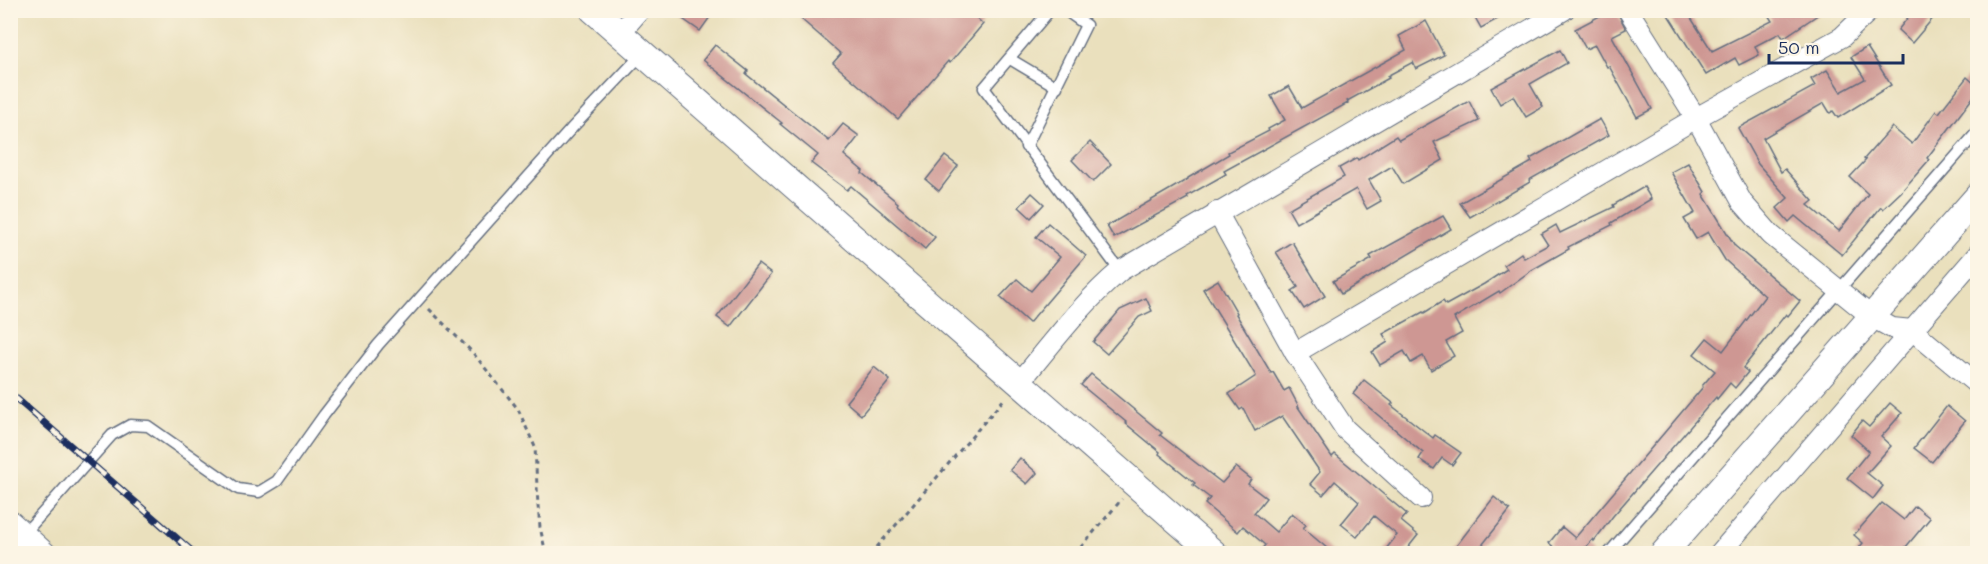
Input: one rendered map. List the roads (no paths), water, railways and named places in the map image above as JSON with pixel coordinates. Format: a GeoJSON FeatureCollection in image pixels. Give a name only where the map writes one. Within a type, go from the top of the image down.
{"type":"FeatureCollection","features":[{"type":"Feature","properties":{"kind":"street"},"geometry":{"type":"LineString","coordinates":[[593,10],[1215,554]]}},
{"type":"Feature","properties":{"kind":"street"},"geometry":{"type":"LineString","coordinates":[[620,33],[640,10]]}},
{"type":"Feature","properties":{"kind":"street"},"geometry":{"type":"LineString","coordinates":[[1018,383],[1084,307],[1120,271],[1564,10]]}},
{"type":"Feature","properties":{"kind":"street"},"geometry":{"type":"LineString","coordinates":[[1628,10],[1695,118],[1742,202],[1771,235],[1837,291],[1872,317],[1892,328],[1912,330],[1977,385]]}},
{"type":"Feature","properties":{"kind":"street"},"geometry":{"type":"LineString","coordinates":[[1295,353],[1695,118],[1842,37],[1870,10]]}},
{"type":"Feature","properties":{"kind":"street"},"geometry":{"type":"LineString","coordinates":[[1663,554],[1977,196]]}},
{"type":"Feature","properties":{"kind":"street"},"geometry":{"type":"LineString","coordinates":[[1217,212],[1295,353],[1345,429],[1421,498]]}},
{"type":"Feature","properties":{"kind":"street"},"geometry":{"type":"LineString","coordinates":[[1719,554],[1977,255]]}},
{"type":"Feature","properties":{"kind":"street"},"geometry":{"type":"LineString","coordinates":[[17,530],[43,554]]}},
{"type":"Feature","properties":{"kind":"lane"},"geometry":{"type":"LineString","coordinates":[[1050,10],[984,88],[1120,271]]}},
{"type":"Feature","properties":{"kind":"lane"},"geometry":{"type":"LineString","coordinates":[[1026,147],[1058,87],[1086,25],[1065,10]]}},
{"type":"Feature","properties":{"kind":"lane"},"geometry":{"type":"LineString","coordinates":[[17,530],[112,435],[130,425],[148,426],[238,489],[260,492],[277,481],[378,345],[571,129],[643,53]]}},
{"type":"Feature","properties":{"kind":"lane"},"geometry":{"type":"LineString","coordinates":[[1010,59],[1058,87]]}},
{"type":"Feature","properties":{"kind":"lane"},"geometry":{"type":"LineString","coordinates":[[1608,554],[1977,131]]}},
{"type":"Feature","properties":{"kind":"railway"},"geometry":{"type":"LineString","coordinates":[[10,393],[195,554]]}}]}
